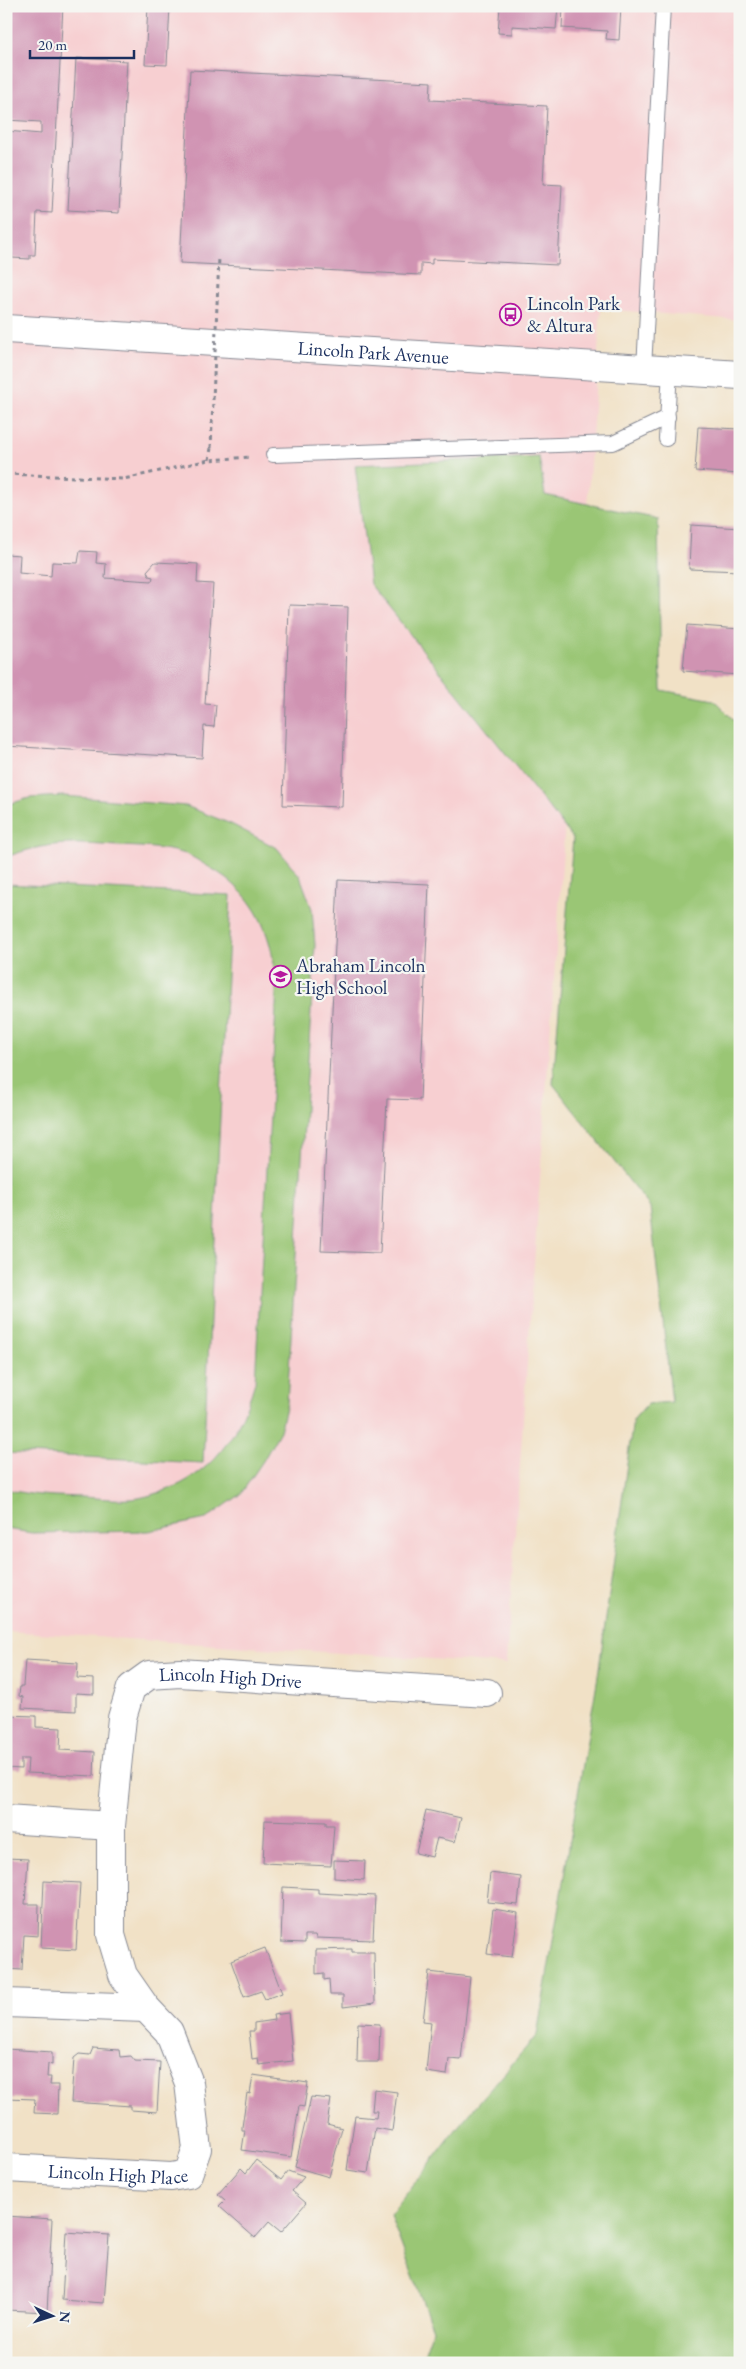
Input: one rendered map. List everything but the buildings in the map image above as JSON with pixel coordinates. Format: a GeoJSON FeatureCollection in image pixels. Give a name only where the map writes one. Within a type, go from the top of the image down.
{"type":"FeatureCollection","features":[{"type":"Feature","properties":{"kind":"street","name":"Lincoln Park Avenue"},"geometry":{"type":"LineString","coordinates":[[6,329],[740,375]]}},
{"type":"Feature","properties":{"kind":"street","name":"Lincoln High Drive"},"geometry":{"type":"LineString","coordinates":[[111,1826],[122,1718],[131,1688],[149,1675],[180,1673],[487,1693]]}},
{"type":"Feature","properties":{"kind":"street"},"geometry":{"type":"LineString","coordinates":[[6,1819],[111,1826]]}},
{"type":"Feature","properties":{"kind":"street","name":"Lincoln High Place"},"geometry":{"type":"LineString","coordinates":[[6,2168],[171,2177],[188,2174],[197,2149],[189,2083],[169,2032],[146,2008],[123,1975],[111,1934],[111,1826]]}},
{"type":"Feature","properties":{"kind":"street"},"geometry":{"type":"LineString","coordinates":[[6,2003],[146,2008]]}},
{"type":"Feature","properties":{"kind":"lane"},"geometry":{"type":"LineString","coordinates":[[663,6],[657,370],[668,417],[666,439]]}},
{"type":"Feature","properties":{"kind":"lane"},"geometry":{"type":"LineString","coordinates":[[273,455],[613,443],[668,417]]}},
{"type":"Feature","properties":{"kind":"path"},"geometry":{"type":"LineString","coordinates":[[209,460],[219,257]]}},
{"type":"Feature","properties":{"kind":"path"},"geometry":{"type":"LineString","coordinates":[[6,474],[124,479],[209,460],[273,455]]}},
{"type":"Feature","properties":{"kind":"shaded area","name":"Abraham Lincoln High School"},"geometry":{"type":"Polygon","coordinates":[[[6,6],[740,6],[740,320],[601,309],[506,1664],[6,1631],[6,6]]]}},
{"type":"Feature","properties":{"kind":"green space"},"geometry":{"type":"Polygon","coordinates":[[[539,457],[545,495],[658,519],[661,690],[714,700],[740,726],[740,2363],[421,2363],[433,2329],[390,2215],[461,2123],[537,2035],[598,1676],[633,1420],[647,1404],[672,1402],[650,1207],[553,1084],[573,838],[370,584],[355,465],[539,457]]]}},
{"type":"Feature","properties":{"kind":"green space"},"geometry":{"type":"Polygon","coordinates":[[[64,796],[186,806],[231,824],[277,848],[300,876],[312,909],[315,945],[287,1403],[280,1431],[240,1495],[206,1519],[149,1531],[32,1533],[6,1529],[6,1489],[44,1495],[117,1499],[139,1498],[162,1492],[200,1472],[228,1443],[238,1424],[248,1404],[255,1382],[276,1009],[274,966],[264,927],[255,910],[243,894],[228,880],[189,855],[158,848],[61,844],[36,848],[6,857],[6,805],[29,798],[64,796]]]}},
{"type":"Feature","properties":{"kind":"green space"},"geometry":{"type":"Polygon","coordinates":[[[6,884],[231,895],[203,1463],[6,1453],[6,884]]]}},
{"type":"Feature","properties":{"kind":"place","name":"Lincoln Park & Altura"},"geometry":{"type":"Point","coordinates":[511,314]}},
{"type":"Feature","properties":{"kind":"place","name":"Abraham Lincoln High School"},"geometry":{"type":"Point","coordinates":[280,976]}}]}
